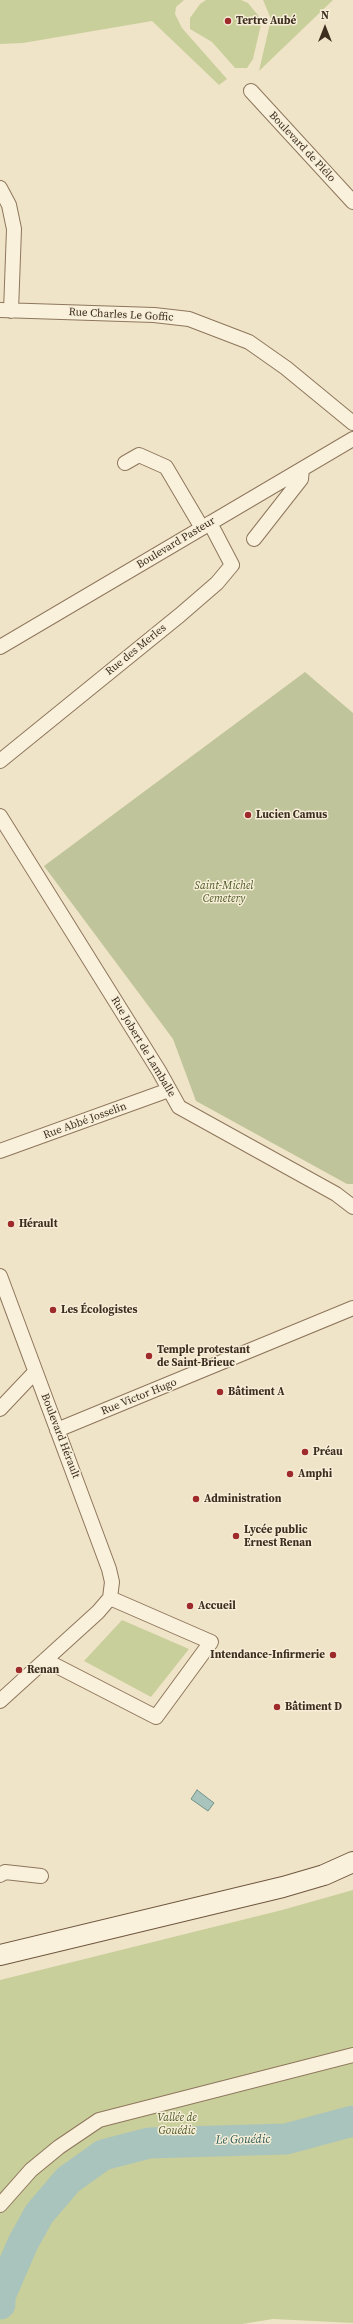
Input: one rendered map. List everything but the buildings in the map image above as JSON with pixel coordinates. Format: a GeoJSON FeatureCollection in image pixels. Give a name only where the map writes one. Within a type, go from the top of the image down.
{"type":"FeatureCollection","features":[{"type":"Feature","properties":{"kind":"main road"},"geometry":{"type":"LineString","coordinates":[[0,1955],[283,1887],[324,1875],[353,1862]]}},
{"type":"Feature","properties":{"kind":"street","name":"Boulevard de Plélo"},"geometry":{"type":"LineString","coordinates":[[251,91],[353,202]]}},
{"type":"Feature","properties":{"kind":"street"},"geometry":{"type":"LineString","coordinates":[[0,188],[9,205],[14,229],[6,311]]}},
{"type":"Feature","properties":{"kind":"street","name":"Rue Charles Le Goffic"},"geometry":{"type":"LineString","coordinates":[[6,311],[154,315],[189,320],[222,330],[249,342],[286,368],[353,423]]}},
{"type":"Feature","properties":{"kind":"street","name":"Boulevard Pasteur"},"geometry":{"type":"LineString","coordinates":[[0,647],[353,439]]}},
{"type":"Feature","properties":{"kind":"street"},"geometry":{"type":"LineString","coordinates":[[125,464],[139,455],[166,467],[206,526]]}},
{"type":"Feature","properties":{"kind":"street"},"geometry":{"type":"LineString","coordinates":[[254,539],[301,479],[302,469]]}},
{"type":"Feature","properties":{"kind":"street","name":"Rue des Merles"},"geometry":{"type":"LineString","coordinates":[[0,761],[180,615],[217,583],[232,565],[206,526]]}},
{"type":"Feature","properties":{"kind":"street","name":"Rue Jobert de Lamballe"},"geometry":{"type":"LineString","coordinates":[[0,816],[178,1107],[336,1194],[353,1207]]}},
{"type":"Feature","properties":{"kind":"street","name":"Rue Abbé Josselin"},"geometry":{"type":"LineString","coordinates":[[0,1151],[169,1090]]}},
{"type":"Feature","properties":{"kind":"street","name":"Boulevard Hérault"},"geometry":{"type":"LineString","coordinates":[[0,1276],[109,1569],[112,1582],[110,1598]]}},
{"type":"Feature","properties":{"kind":"street","name":"Rue Victor Hugo"},"geometry":{"type":"LineString","coordinates":[[57,1430],[353,1308]]}},
{"type":"Feature","properties":{"kind":"street"},"geometry":{"type":"LineString","coordinates":[[0,1409],[35,1372]]}},
{"type":"Feature","properties":{"kind":"street"},"geometry":{"type":"LineString","coordinates":[[0,1701],[45,1660],[98,1612],[110,1598],[211,1642],[156,1717],[45,1660]]}},
{"type":"Feature","properties":{"kind":"street"},"geometry":{"type":"LineString","coordinates":[[0,1875],[5,1872],[41,1876]]}},
{"type":"Feature","properties":{"kind":"street"},"geometry":{"type":"LineString","coordinates":[[0,2205],[31,2170],[59,2147],[100,2120],[353,2055]]}},
{"type":"Feature","properties":{"kind":"green space"},"geometry":{"type":"Polygon","coordinates":[[[0,0],[184,0],[176,7],[175,14],[182,28],[227,79],[219,85],[152,21],[23,43],[0,44],[0,0]]]}},
{"type":"Feature","properties":{"kind":"green space"},"geometry":{"type":"Polygon","coordinates":[[[206,0],[241,0],[248,3],[262,20],[253,59],[247,68],[235,68],[212,42],[190,29],[190,18],[200,4],[206,0]]]}},
{"type":"Feature","properties":{"kind":"green space"},"geometry":{"type":"Polygon","coordinates":[[[263,0],[333,0],[259,71],[271,19],[263,0]]]}},
{"type":"Feature","properties":{"kind":"green space","name":"Saint-Michel Cemetery"},"geometry":{"type":"Polygon","coordinates":[[[305,672],[353,713],[353,1184],[347,1184],[196,1101],[173,1039],[44,866],[305,672]]]}},
{"type":"Feature","properties":{"kind":"green space"},"geometry":{"type":"Polygon","coordinates":[[[122,1620],[189,1649],[151,1697],[84,1661],[122,1620]]]}},
{"type":"Feature","properties":{"kind":"green space","name":"Vallée de Gouédic"},"geometry":{"type":"Polygon","coordinates":[[[353,1890],[353,2323],[273,2319],[242,2324],[0,2324],[0,1980],[282,1910],[353,1890]]]}},
{"type":"Feature","properties":{"kind":"water"},"geometry":{"type":"Polygon","coordinates":[[[197,1790],[214,1803],[208,1811],[191,1799],[197,1790]]]}},
{"type":"Feature","properties":{"kind":"waterway","name":"Le Gouédic"},"geometry":{"type":"LineString","coordinates":[[0,2304],[0,2296],[23,2243],[39,2214],[68,2180],[103,2155],[149,2143],[286,2139],[353,2121]]}},
{"type":"Feature","properties":{"kind":"place","name":"Tertre Aubé"},"geometry":{"type":"Point","coordinates":[228,21]}},
{"type":"Feature","properties":{"kind":"place","name":"Lucien Camus"},"geometry":{"type":"Point","coordinates":[248,815]}},
{"type":"Feature","properties":{"kind":"place","name":"Hérault"},"geometry":{"type":"Point","coordinates":[11,1224]}},
{"type":"Feature","properties":{"kind":"place","name":"Les Écologistes"},"geometry":{"type":"Point","coordinates":[53,1310]}},
{"type":"Feature","properties":{"kind":"place","name":"Temple protestant de Saint-Brieuc"},"geometry":{"type":"Point","coordinates":[149,1356]}},
{"type":"Feature","properties":{"kind":"place","name":"Bâtiment A"},"geometry":{"type":"Point","coordinates":[220,1392]}},
{"type":"Feature","properties":{"kind":"place","name":"Préau"},"geometry":{"type":"Point","coordinates":[305,1452]}},
{"type":"Feature","properties":{"kind":"place","name":"Amphi"},"geometry":{"type":"Point","coordinates":[290,1474]}},
{"type":"Feature","properties":{"kind":"place","name":"Administration"},"geometry":{"type":"Point","coordinates":[196,1499]}},
{"type":"Feature","properties":{"kind":"place","name":"Lycée public Ernest Renan"},"geometry":{"type":"Point","coordinates":[236,1536]}},
{"type":"Feature","properties":{"kind":"place","name":"Accueil"},"geometry":{"type":"Point","coordinates":[190,1606]}},
{"type":"Feature","properties":{"kind":"place","name":"Intendance-Infirmerie"},"geometry":{"type":"Point","coordinates":[333,1655]}},
{"type":"Feature","properties":{"kind":"place","name":"Renan"},"geometry":{"type":"Point","coordinates":[19,1670]}},
{"type":"Feature","properties":{"kind":"place","name":"Bâtiment D"},"geometry":{"type":"Point","coordinates":[277,1707]}}]}
